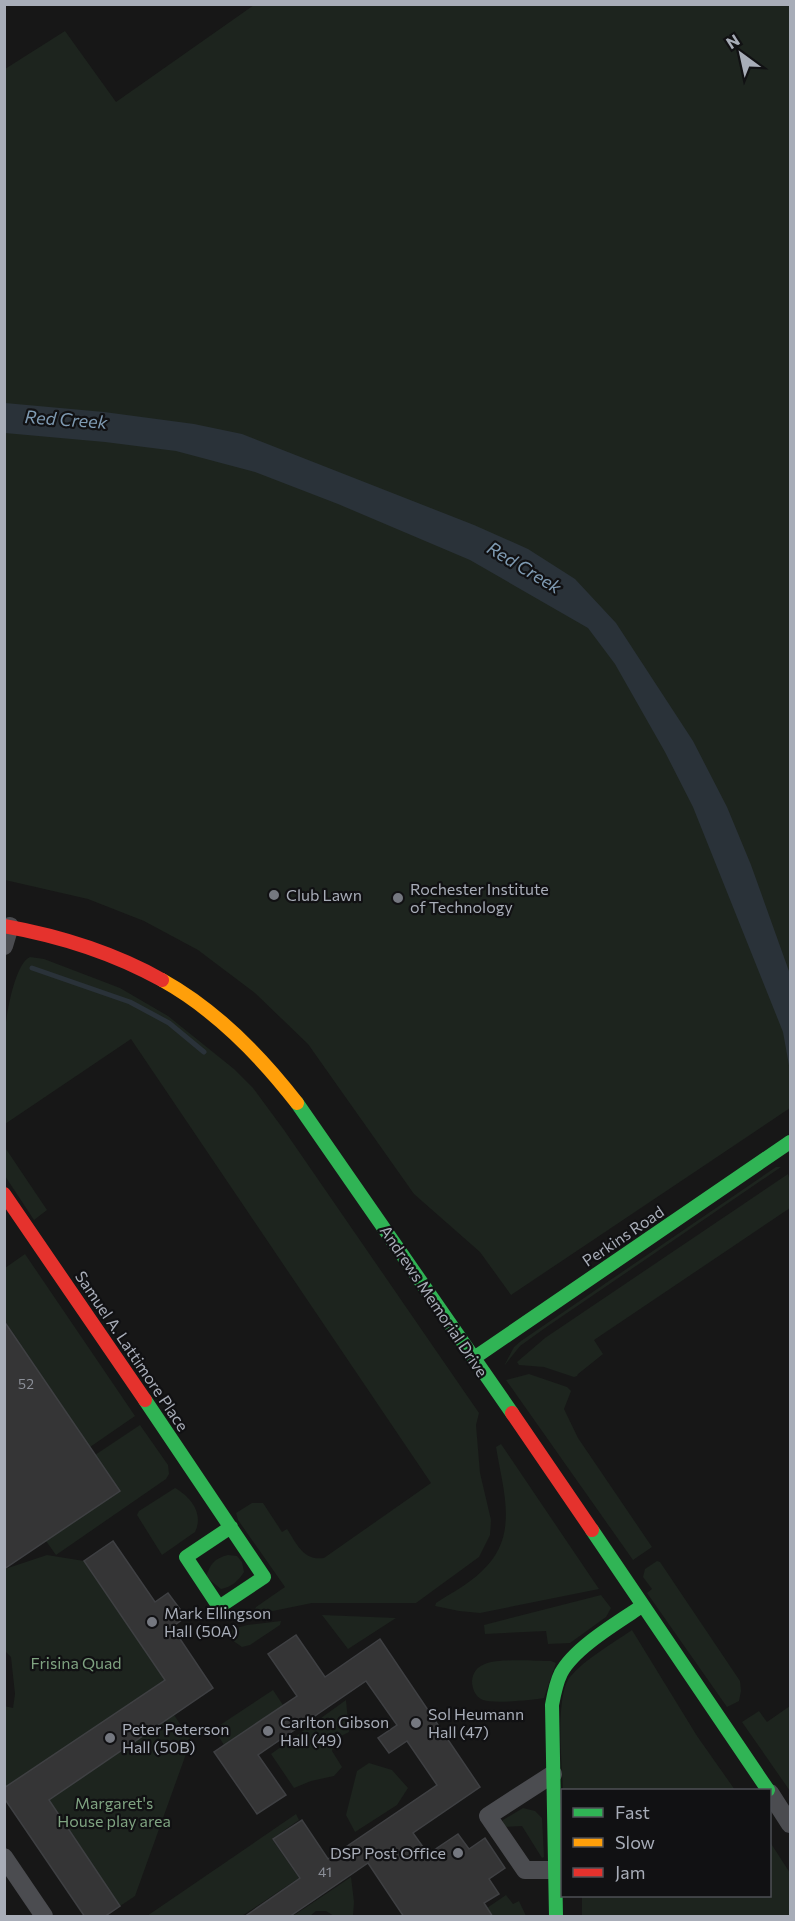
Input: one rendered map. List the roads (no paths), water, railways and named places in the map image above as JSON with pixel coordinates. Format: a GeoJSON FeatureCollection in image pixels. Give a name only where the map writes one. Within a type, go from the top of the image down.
{"type":"FeatureCollection","features":[{"type":"Feature","properties":{"kind":"street"},"geometry":{"type":"LineString","coordinates":[[4,946],[7,926]]}},
{"type":"Feature","properties":{"kind":"street","name":"Andrews Memorial Drive"},"geometry":{"type":"LineString","coordinates":[[7,926],[78,942],[132,964],[163,980],[193,999],[245,1041],[275,1074],[299,1104],[474,1358],[767,1789]]}},
{"type":"Feature","properties":{"kind":"street","name":"Perkins Road"},"geometry":{"type":"LineString","coordinates":[[474,1358],[790,1142]]}},
{"type":"Feature","properties":{"kind":"street","name":"Samuel A. Lattimore Place"},"geometry":{"type":"LineString","coordinates":[[4,1194],[231,1527],[264,1577],[219,1607],[186,1557],[231,1527]]}},
{"type":"Feature","properties":{"kind":"street"},"geometry":{"type":"LineString","coordinates":[[556,1917],[552,1705],[557,1682],[564,1667],[577,1654],[642,1606]]}},
{"type":"Feature","properties":{"kind":"street"},"geometry":{"type":"LineString","coordinates":[[553,1774],[488,1816],[525,1870],[554,1870]]}},
{"type":"Feature","properties":{"kind":"street","name":"Andrews Memorial Drive"},"geometry":{"type":"LineString","coordinates":[[771,1795],[790,1824]]}},
{"type":"Feature","properties":{"kind":"street"},"geometry":{"type":"LineString","coordinates":[[4,1857],[44,1917]]}},
{"type":"Feature","properties":{"kind":"water","name":"Red Creek"},"geometry":{"type":"Polygon","coordinates":[[[5,403],[104,412],[194,424],[242,434],[474,525],[528,549],[575,579],[616,623],[693,741],[727,807],[751,865],[790,974],[790,1071],[783,1032],[693,807],[615,664],[588,628],[470,560],[338,504],[255,472],[176,451],[5,433],[5,403]]]}},
{"type":"Feature","properties":{"kind":"waterway"},"geometry":{"type":"LineString","coordinates":[[32,968],[130,1002],[169,1023],[204,1052]]}},
{"type":"Feature","properties":{"kind":"place","name":"Club Lawn"},"geometry":{"type":"Point","coordinates":[274,895]}},
{"type":"Feature","properties":{"kind":"place","name":"Rochester Institute of Technology"},"geometry":{"type":"Point","coordinates":[398,898]}},
{"type":"Feature","properties":{"kind":"place","name":"Mark Ellingson Hall (50A)"},"geometry":{"type":"Point","coordinates":[152,1622]}},
{"type":"Feature","properties":{"kind":"place","name":"Sol Heumann Hall (47)"},"geometry":{"type":"Point","coordinates":[416,1723]}},
{"type":"Feature","properties":{"kind":"place","name":"Carlton Gibson Hall (49)"},"geometry":{"type":"Point","coordinates":[268,1731]}},
{"type":"Feature","properties":{"kind":"place","name":"Peter Peterson Hall (50B)"},"geometry":{"type":"Point","coordinates":[110,1738]}},
{"type":"Feature","properties":{"kind":"place","name":"DSP Post Office"},"geometry":{"type":"Point","coordinates":[458,1853]}},
{"type":"Feature","properties":{"kind":"park label","name":"Frisina Quad"},"geometry":{"type":"Point","coordinates":[76,1663]}},
{"type":"Feature","properties":{"kind":"park label","name":"Margaret's House play area"},"geometry":{"type":"Point","coordinates":[114,1812]}}]}
